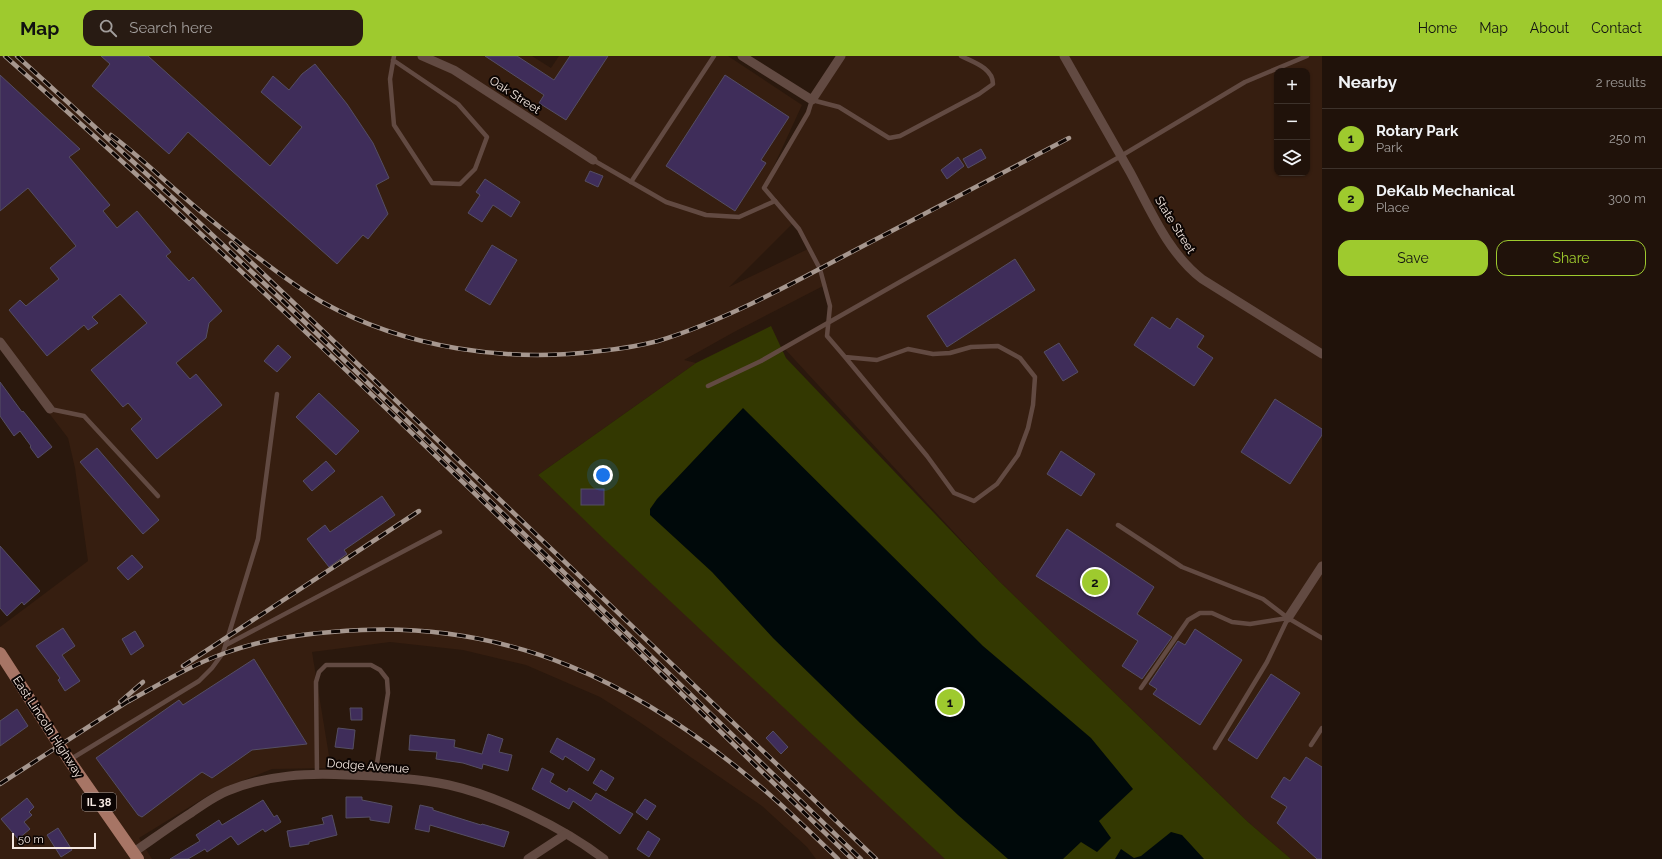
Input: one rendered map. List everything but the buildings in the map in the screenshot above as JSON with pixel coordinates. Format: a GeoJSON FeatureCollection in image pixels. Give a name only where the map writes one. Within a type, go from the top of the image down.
{"type":"FeatureCollection","features":[{"type":"Feature","properties":{"kind":"main road","name":"East Lincoln Highway"},"geometry":{"type":"LineString","coordinates":[[1,658],[69,760],[137,857]]}},
{"type":"Feature","properties":{"kind":"street","name":"Oak Street"},"geometry":{"type":"LineString","coordinates":[[422,56],[454,70],[593,160]]}},
{"type":"Feature","properties":{"kind":"street"},"geometry":{"type":"LineString","coordinates":[[742,56],[812,100],[841,56]]}},
{"type":"Feature","properties":{"kind":"street","name":"State Street"},"geometry":{"type":"LineString","coordinates":[[1064,56],[1167,239],[1189,269],[1202,279],[1322,354]]}},
{"type":"Feature","properties":{"kind":"street"},"geometry":{"type":"LineString","coordinates":[[0,342],[50,409]]}},
{"type":"Feature","properties":{"kind":"street"},"geometry":{"type":"LineString","coordinates":[[1288,618],[1322,566]]}},
{"type":"Feature","properties":{"kind":"street","name":"Dodge Avenue"},"geometry":{"type":"LineString","coordinates":[[137,857],[214,798],[229,790],[263,779],[296,775],[318,775],[375,776],[449,786],[482,796],[529,814],[566,834],[604,859]]}},
{"type":"Feature","properties":{"kind":"street"},"geometry":{"type":"LineString","coordinates":[[528,859],[566,834]]}},
{"type":"Feature","properties":{"kind":"lane"},"geometry":{"type":"LineString","coordinates":[[631,182],[714,56]]}},
{"type":"Feature","properties":{"kind":"lane"},"geometry":{"type":"LineString","coordinates":[[845,357],[877,360],[908,349],[933,354],[950,353],[971,347],[998,346],[1020,358],[1035,377],[1033,405],[1028,428],[1018,455],[997,484],[974,501],[954,493],[927,456],[827,336],[830,306],[820,269],[799,229],[764,188],[808,113],[812,100],[839,107],[889,138],[900,136],[979,94],[993,84],[993,79],[985,68],[962,56]]}},
{"type":"Feature","properties":{"kind":"lane"},"geometry":{"type":"LineString","coordinates":[[708,386],[761,361],[1121,156],[1244,82],[1307,56]]}},
{"type":"Feature","properties":{"kind":"lane"},"geometry":{"type":"LineString","coordinates":[[394,58],[458,104],[487,137],[475,169],[460,184],[432,183],[394,125],[390,79],[394,58]]}},
{"type":"Feature","properties":{"kind":"lane"},"geometry":{"type":"LineString","coordinates":[[593,160],[666,202],[706,215],[739,217],[775,201]]}},
{"type":"Feature","properties":{"kind":"lane"},"geometry":{"type":"LineString","coordinates":[[69,760],[199,681],[212,668],[223,653],[258,539],[277,394]]}},
{"type":"Feature","properties":{"kind":"lane"},"geometry":{"type":"LineString","coordinates":[[50,409],[84,416],[158,496]]}},
{"type":"Feature","properties":{"kind":"lane"},"geometry":{"type":"LineString","coordinates":[[1118,524],[1182,568],[1263,599],[1288,618],[1322,638]]}},
{"type":"Feature","properties":{"kind":"lane"},"geometry":{"type":"LineString","coordinates":[[226,645],[440,532]]}},
{"type":"Feature","properties":{"kind":"lane"},"geometry":{"type":"LineString","coordinates":[[1141,688],[1188,620],[1200,613],[1212,613],[1232,622],[1250,624],[1288,618]]}},
{"type":"Feature","properties":{"kind":"lane"},"geometry":{"type":"LineString","coordinates":[[1215,748],[1267,662],[1288,618]]}},
{"type":"Feature","properties":{"kind":"lane"},"geometry":{"type":"LineString","coordinates":[[318,775],[316,682],[319,672],[326,665],[371,665],[380,670],[386,679],[388,693],[375,776]]}},
{"type":"Feature","properties":{"kind":"lane"},"geometry":{"type":"LineString","coordinates":[[1311,745],[1322,728]]}},
{"type":"Feature","properties":{"kind":"shaded area"},"geometry":{"type":"Polygon","coordinates":[[[0,56],[532,56],[551,68],[559,56],[728,56],[802,105],[767,181],[812,100],[841,56],[1322,56],[1322,859],[1291,859],[1248,822],[999,581],[784,348],[829,322],[830,306],[825,285],[734,332],[684,360],[696,363],[538,475],[946,859],[816,859],[807,847],[762,806],[638,721],[600,697],[526,665],[463,650],[390,642],[312,652],[331,768],[272,769],[214,792],[139,838],[152,859],[0,859],[0,627],[88,561],[75,468],[68,438],[0,349],[0,56]],[[793,223],[729,287],[808,249],[793,223]]]}},
{"type":"Feature","properties":{"kind":"shaded area"},"geometry":{"type":"Polygon","coordinates":[[[743,408],[983,646],[1091,738],[1133,789],[1099,821],[1111,838],[1097,852],[1081,842],[1063,859],[1008,859],[958,815],[860,723],[773,638],[712,572],[650,515],[650,509],[657,499],[743,408]]]}},
{"type":"Feature","properties":{"kind":"shaded area"},"geometry":{"type":"Polygon","coordinates":[[[1171,832],[1182,835],[1204,859],[1115,859],[1121,849],[1134,858],[1141,856],[1171,832]]]}},
{"type":"Feature","properties":{"kind":"green space"},"geometry":{"type":"Polygon","coordinates":[[[771,326],[786,358],[999,581],[1248,822],[1291,859],[945,859],[604,539],[538,475],[696,363],[771,326]]]}},
{"type":"Feature","properties":{"kind":"railway"},"geometry":{"type":"LineString","coordinates":[[5,56],[221,252],[327,352],[538,554],[852,859]]}},
{"type":"Feature","properties":{"kind":"railway"},"geometry":{"type":"LineString","coordinates":[[17,56],[174,199],[285,303],[861,859]]}},
{"type":"Feature","properties":{"kind":"railway"},"geometry":{"type":"LineString","coordinates":[[111,135],[243,246],[292,283],[322,302],[354,318],[387,331],[422,341],[493,353],[529,355],[564,354],[629,347],[658,341],[705,324],[776,292],[1069,138]]}},
{"type":"Feature","properties":{"kind":"railway"},"geometry":{"type":"LineString","coordinates":[[231,243],[876,859]]}},
{"type":"Feature","properties":{"kind":"railway"},"geometry":{"type":"LineString","coordinates":[[183,666],[419,511]]}},
{"type":"Feature","properties":{"kind":"railway"},"geometry":{"type":"LineString","coordinates":[[129,701],[200,663],[225,653],[275,639],[327,632],[362,630],[418,631],[471,637],[521,649],[570,666],[617,688],[662,714],[707,744],[750,778],[784,807],[838,859]]}},
{"type":"Feature","properties":{"kind":"railway"},"geometry":{"type":"LineString","coordinates":[[120,702],[143,682]]}},
{"type":"Feature","properties":{"kind":"railway"},"geometry":{"type":"LineString","coordinates":[[0,784],[133,698]]}},
{"type":"Feature","properties":{"kind":"place","name":"DeKalb Mechanical"},"geometry":{"type":"Point","coordinates":[1095,582]}},
{"type":"Feature","properties":{"kind":"place","name":"Rotary Park"},"geometry":{"type":"Point","coordinates":[950,702]}}]}
